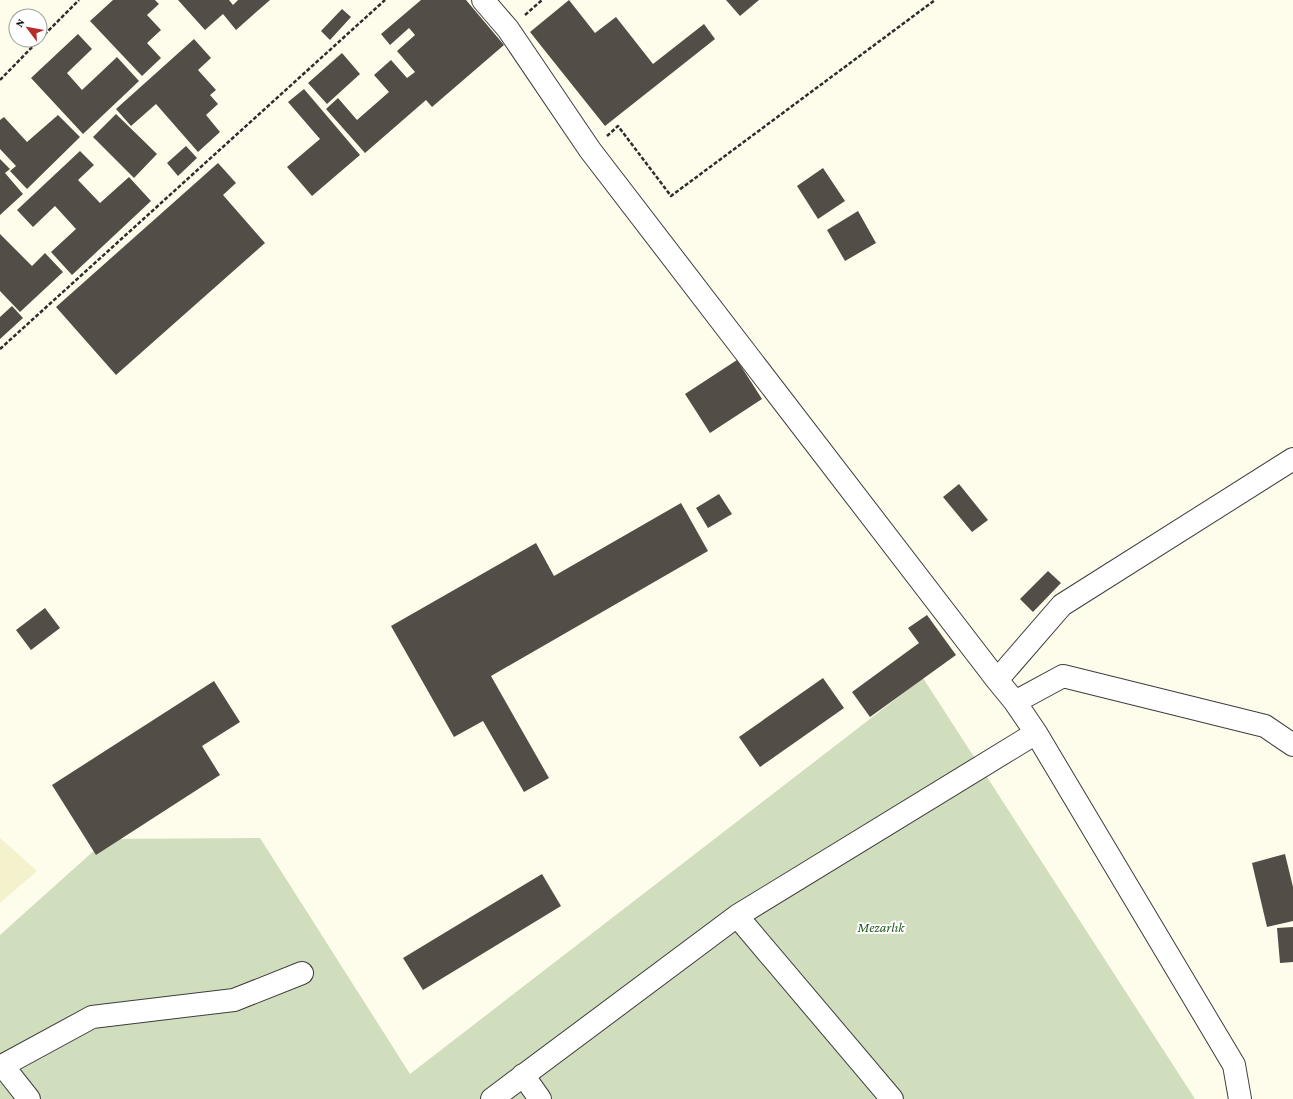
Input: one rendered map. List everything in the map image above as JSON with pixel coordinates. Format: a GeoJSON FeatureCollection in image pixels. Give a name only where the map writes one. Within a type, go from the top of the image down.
{"type":"FeatureCollection","features":[{"type":"Feature","properties":{"kind":"street"},"geometry":{"type":"LineString","coordinates":[[483,0],[508,29],[590,150],[1015,702],[1036,732],[1234,1065],[1240,1099]]}},
{"type":"Feature","properties":{"kind":"street"},"geometry":{"type":"LineString","coordinates":[[997,680],[1062,605],[1293,459]]}},
{"type":"Feature","properties":{"kind":"street"},"geometry":{"type":"LineString","coordinates":[[1015,702],[1063,676],[1265,726],[1293,745]]}},
{"type":"Feature","properties":{"kind":"street"},"geometry":{"type":"LineString","coordinates":[[492,1099],[737,916],[1036,732]]}},
{"type":"Feature","properties":{"kind":"street"},"geometry":{"type":"LineString","coordinates":[[737,916],[892,1099]]}},
{"type":"Feature","properties":{"kind":"street"},"geometry":{"type":"LineString","coordinates":[[29,1099],[1,1066],[92,1017],[234,1000],[302,973]]}},
{"type":"Feature","properties":{"kind":"street"},"geometry":{"type":"LineString","coordinates":[[523,1075],[540,1099]]}},
{"type":"Feature","properties":{"kind":"path"},"geometry":{"type":"LineString","coordinates":[[48,32],[78,0]]}},
{"type":"Feature","properties":{"kind":"path"},"geometry":{"type":"LineString","coordinates":[[0,349],[385,0]]}},
{"type":"Feature","properties":{"kind":"path"},"geometry":{"type":"LineString","coordinates":[[590,150],[618,126],[670,196],[935,0]]}},
{"type":"Feature","properties":{"kind":"path"},"geometry":{"type":"LineString","coordinates":[[0,80],[32,48]]}},
{"type":"Feature","properties":{"kind":"green space","name":"Mezarlık"},"geometry":{"type":"Polygon","coordinates":[[[923,678],[1195,1099],[0,1099],[0,935],[107,839],[260,838],[410,1074],[923,678]]]}},
{"type":"Feature","properties":{"kind":"green space"},"geometry":{"type":"Polygon","coordinates":[[[0,838],[37,871],[0,903],[0,838]]]}},
{"type":"Feature","properties":{"kind":"building"},"geometry":{"type":"Polygon","coordinates":[[[113,0],[155,0],[159,4],[147,15],[161,30],[147,43],[161,58],[142,76],[90,21],[113,0]]]}},
{"type":"Feature","properties":{"kind":"building"},"geometry":{"type":"Polygon","coordinates":[[[178,0],[229,0],[233,5],[238,0],[270,0],[236,30],[223,14],[205,30],[178,0]]]}},
{"type":"Feature","properties":{"kind":"building"},"geometry":{"type":"Polygon","coordinates":[[[421,0],[466,0],[504,45],[432,107],[426,100],[365,153],[326,109],[338,98],[357,120],[389,92],[374,75],[391,60],[407,78],[415,72],[397,51],[415,35],[409,28],[390,45],[381,34],[421,0]]]}},
{"type":"Feature","properties":{"kind":"building"},"geometry":{"type":"Polygon","coordinates":[[[569,0],[595,33],[616,17],[653,64],[704,24],[715,39],[605,126],[530,32],[569,0]]]}},
{"type":"Feature","properties":{"kind":"building"},"geometry":{"type":"Polygon","coordinates":[[[726,0],[759,0],[740,16],[726,0]]]}},
{"type":"Feature","properties":{"kind":"building"},"geometry":{"type":"Polygon","coordinates":[[[342,9],[351,17],[330,40],[321,31],[342,9]]]}},
{"type":"Feature","properties":{"kind":"building"},"geometry":{"type":"Polygon","coordinates":[[[78,34],[92,49],[67,73],[82,90],[117,57],[139,81],[83,134],[31,78],[78,34]]]}},
{"type":"Feature","properties":{"kind":"building"},"geometry":{"type":"Polygon","coordinates":[[[194,39],[211,58],[198,70],[216,90],[210,95],[218,104],[206,115],[220,132],[198,152],[156,104],[131,126],[116,109],[194,39]]]}},
{"type":"Feature","properties":{"kind":"building"},"geometry":{"type":"Polygon","coordinates":[[[342,53],[360,74],[327,104],[308,83],[342,53]]]}},
{"type":"Feature","properties":{"kind":"building"},"geometry":{"type":"Polygon","coordinates":[[[304,89],[360,155],[312,196],[287,167],[320,139],[288,102],[304,89]]]}},
{"type":"Feature","properties":{"kind":"building"},"geometry":{"type":"Polygon","coordinates":[[[116,114],[157,154],[134,178],[93,137],[116,114]]]}},
{"type":"Feature","properties":{"kind":"building"},"geometry":{"type":"Polygon","coordinates":[[[58,115],[80,137],[27,189],[10,171],[16,166],[0,149],[0,120],[4,117],[27,142],[58,115]]]}},
{"type":"Feature","properties":{"kind":"building"},"geometry":{"type":"Polygon","coordinates":[[[186,146],[197,158],[178,176],[167,163],[186,146]]]}},
{"type":"Feature","properties":{"kind":"building"},"geometry":{"type":"Polygon","coordinates":[[[80,151],[94,165],[78,180],[100,203],[129,177],[151,201],[72,275],[51,252],[76,229],[55,206],[33,227],[17,210],[80,151]]]}},
{"type":"Feature","properties":{"kind":"building"},"geometry":{"type":"Polygon","coordinates":[[[0,159],[10,169],[5,173],[23,194],[0,215],[0,159]]]}},
{"type":"Feature","properties":{"kind":"building"},"geometry":{"type":"Polygon","coordinates":[[[218,163],[236,183],[223,195],[265,243],[116,375],[56,307],[218,163]]]}},
{"type":"Feature","properties":{"kind":"building"},"geometry":{"type":"Polygon","coordinates":[[[823,168],[845,201],[818,219],[797,186],[823,168]]]}},
{"type":"Feature","properties":{"kind":"building"},"geometry":{"type":"Polygon","coordinates":[[[858,211],[876,243],[845,261],[827,230],[858,211]]]}},
{"type":"Feature","properties":{"kind":"building"},"geometry":{"type":"Polygon","coordinates":[[[0,234],[32,266],[45,253],[63,272],[20,312],[0,291],[0,234]]]}},
{"type":"Feature","properties":{"kind":"building"},"geometry":{"type":"Polygon","coordinates":[[[12,306],[23,318],[0,339],[0,317],[12,306]]]}},
{"type":"Feature","properties":{"kind":"building"},"geometry":{"type":"Polygon","coordinates":[[[737,360],[762,399],[710,433],[685,394],[737,360]]]}},
{"type":"Feature","properties":{"kind":"building"},"geometry":{"type":"Polygon","coordinates":[[[959,484],[988,520],[972,532],[943,497],[959,484]]]}},
{"type":"Feature","properties":{"kind":"building"},"geometry":{"type":"Polygon","coordinates":[[[719,494],[732,514],[708,528],[696,508],[719,494]]]}},
{"type":"Feature","properties":{"kind":"building"},"geometry":{"type":"Polygon","coordinates":[[[681,503],[708,551],[491,676],[549,778],[524,792],[483,721],[454,737],[391,626],[536,543],[554,576],[681,503]]]}},
{"type":"Feature","properties":{"kind":"building"},"geometry":{"type":"Polygon","coordinates":[[[1048,571],[1061,583],[1033,612],[1020,599],[1048,571]]]}},
{"type":"Feature","properties":{"kind":"building"},"geometry":{"type":"Polygon","coordinates":[[[45,608],[60,628],[31,650],[16,630],[45,608]]]}},
{"type":"Feature","properties":{"kind":"building"},"geometry":{"type":"Polygon","coordinates":[[[927,615],[956,655],[870,717],[852,692],[919,643],[908,628],[927,615]]]}},
{"type":"Feature","properties":{"kind":"building"},"geometry":{"type":"Polygon","coordinates":[[[823,678],[844,708],[760,767],[739,737],[823,678]]]}},
{"type":"Feature","properties":{"kind":"building"},"geometry":{"type":"Polygon","coordinates":[[[214,681],[240,722],[202,746],[220,775],[96,855],[52,785],[214,681]]]}},
{"type":"Feature","properties":{"kind":"building"},"geometry":{"type":"Polygon","coordinates":[[[1285,854],[1293,887],[1293,921],[1267,927],[1252,863],[1285,854]]]}},
{"type":"Feature","properties":{"kind":"building"},"geometry":{"type":"Polygon","coordinates":[[[542,874],[561,906],[423,990],[403,958],[542,874]]]}},
{"type":"Feature","properties":{"kind":"building"},"geometry":{"type":"Polygon","coordinates":[[[1293,927],[1293,962],[1280,963],[1277,928],[1293,927]]]}}]}
